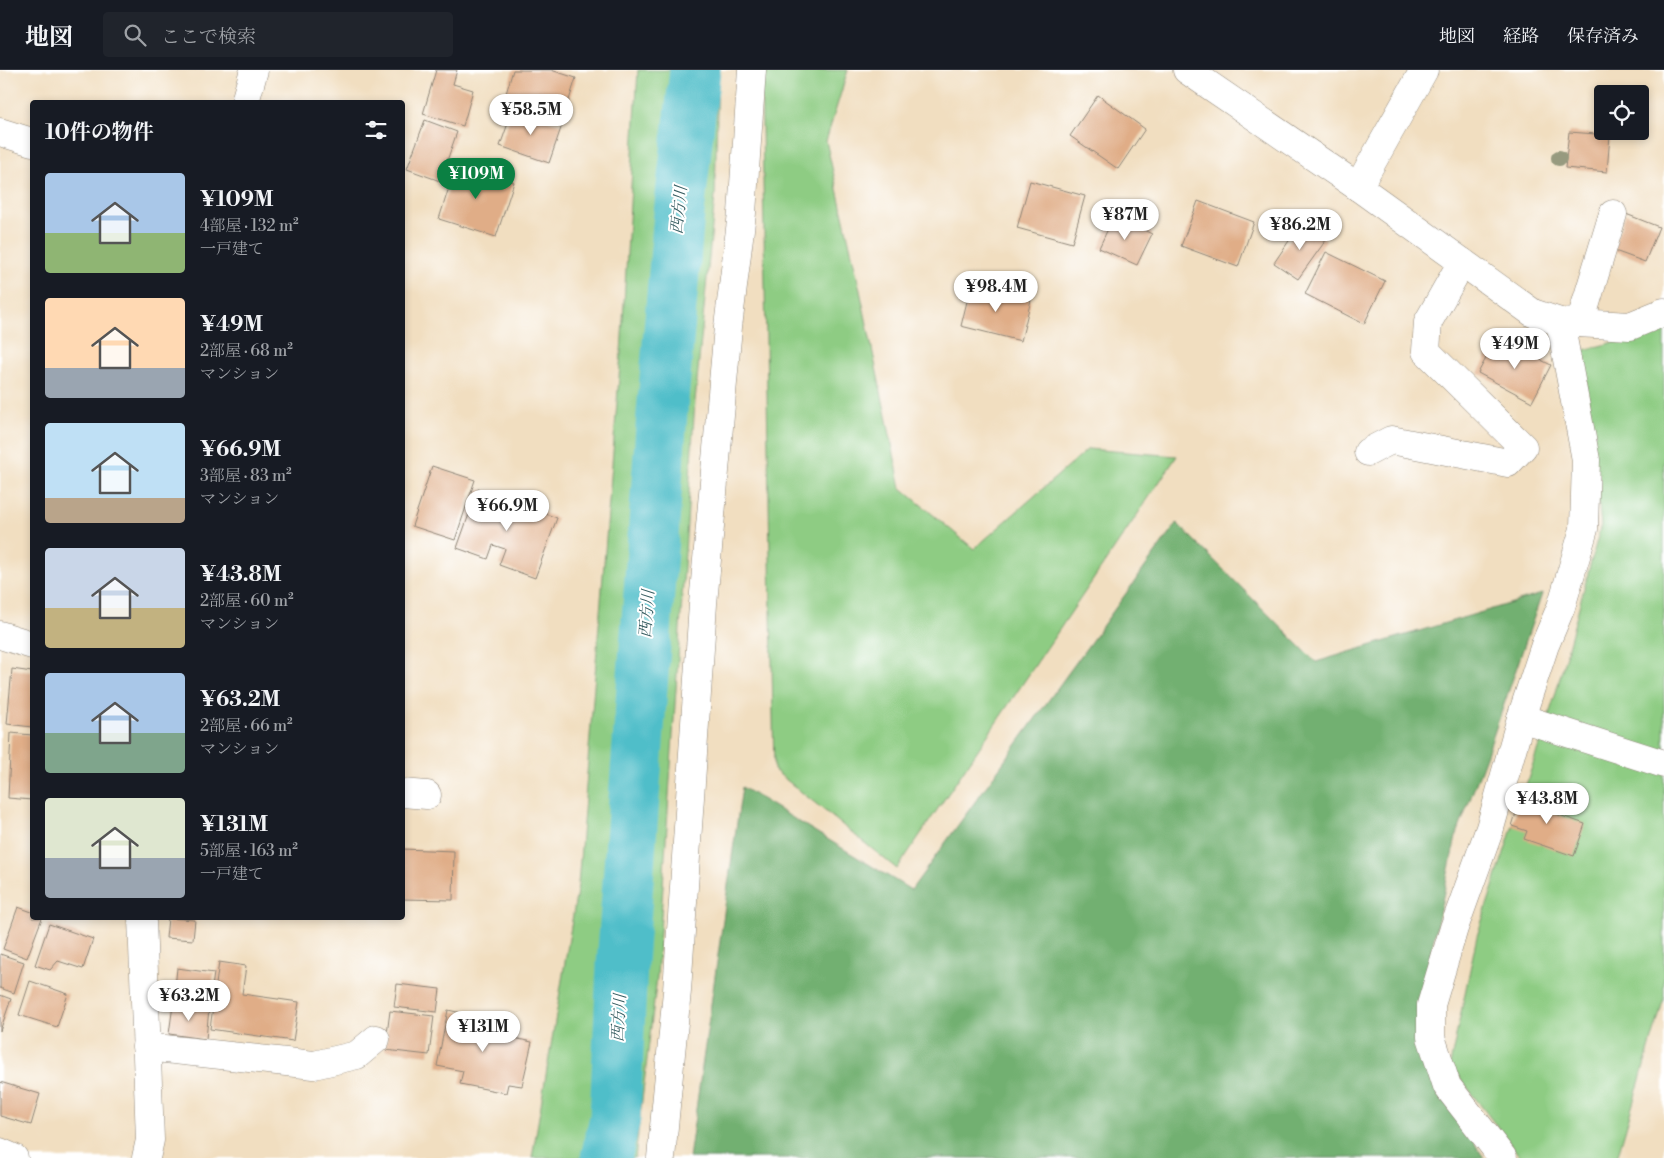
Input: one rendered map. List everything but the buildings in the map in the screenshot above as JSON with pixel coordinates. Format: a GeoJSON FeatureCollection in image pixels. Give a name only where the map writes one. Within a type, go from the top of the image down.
{"type":"FeatureCollection","features":[{"type":"Feature","properties":{"kind":"street"},"geometry":{"type":"LineString","coordinates":[[246,100],[254,70]]}},
{"type":"Feature","properties":{"kind":"street"},"geometry":{"type":"LineString","coordinates":[[661,1158],[677,991],[703,604],[728,327],[742,213],[752,70]]}},
{"type":"Feature","properties":{"kind":"street"},"geometry":{"type":"LineString","coordinates":[[1187,70],[1358,187],[1533,313],[1570,322],[1630,326],[1664,312]]}},
{"type":"Feature","properties":{"kind":"street"},"geometry":{"type":"LineString","coordinates":[[1358,187],[1424,70]]}},
{"type":"Feature","properties":{"kind":"street"},"geometry":{"type":"LineString","coordinates":[[0,132],[30,141]]}},
{"type":"Feature","properties":{"kind":"street"},"geometry":{"type":"LineString","coordinates":[[1503,1158],[1447,1086],[1431,1037],[1431,1005],[1454,928],[1490,828],[1521,718],[1545,645],[1561,607],[1584,529],[1586,460],[1570,322],[1613,214]]}},
{"type":"Feature","properties":{"kind":"street"},"geometry":{"type":"LineString","coordinates":[[1368,452],[1391,440],[1508,463],[1523,447],[1426,351],[1428,322],[1462,262]]}},
{"type":"Feature","properties":{"kind":"street"},"geometry":{"type":"LineString","coordinates":[[0,635],[30,644]]}},
{"type":"Feature","properties":{"kind":"street"},"geometry":{"type":"LineString","coordinates":[[1521,718],[1664,764]]}},
{"type":"Feature","properties":{"kind":"street"},"geometry":{"type":"LineString","coordinates":[[142,920],[150,1140],[146,1158]]}},
{"type":"Feature","properties":{"kind":"street"},"geometry":{"type":"LineString","coordinates":[[146,1047],[314,1064],[357,1055],[376,1039]]}},
{"type":"Feature","properties":{"kind":"street"},"geometry":{"type":"LineString","coordinates":[[0,1152],[14,1158]]}},
{"type":"Feature","properties":{"kind":"green space"},"geometry":{"type":"Polygon","coordinates":[[[638,70],[718,70],[715,196],[695,401],[657,977],[635,1158],[532,1158],[578,885],[621,353],[638,70]]]}},
{"type":"Feature","properties":{"kind":"green space"},"geometry":{"type":"Polygon","coordinates":[[[761,70],[848,70],[826,141],[857,276],[901,488],[974,549],[1088,449],[1177,456],[897,869],[774,770],[761,70]]]}},
{"type":"Feature","properties":{"kind":"green space"},"geometry":{"type":"Polygon","coordinates":[[[1664,327],[1664,998],[1617,1158],[1521,1158],[1450,1065],[1477,936],[1555,696],[1601,525],[1583,350],[1643,335],[1664,327]]]}},
{"type":"Feature","properties":{"kind":"green space"},"geometry":{"type":"Polygon","coordinates":[[[1177,523],[1316,662],[1542,594],[1487,754],[1456,837],[1427,970],[1423,1063],[1484,1158],[689,1158],[742,787],[911,890],[1177,523]]]}},
{"type":"Feature","properties":{"kind":"waterway","name":"西方川"},"geometry":{"type":"LineString","coordinates":[[606,1158],[615,1118],[622,964],[662,413],[679,213],[695,70]]}}]}
